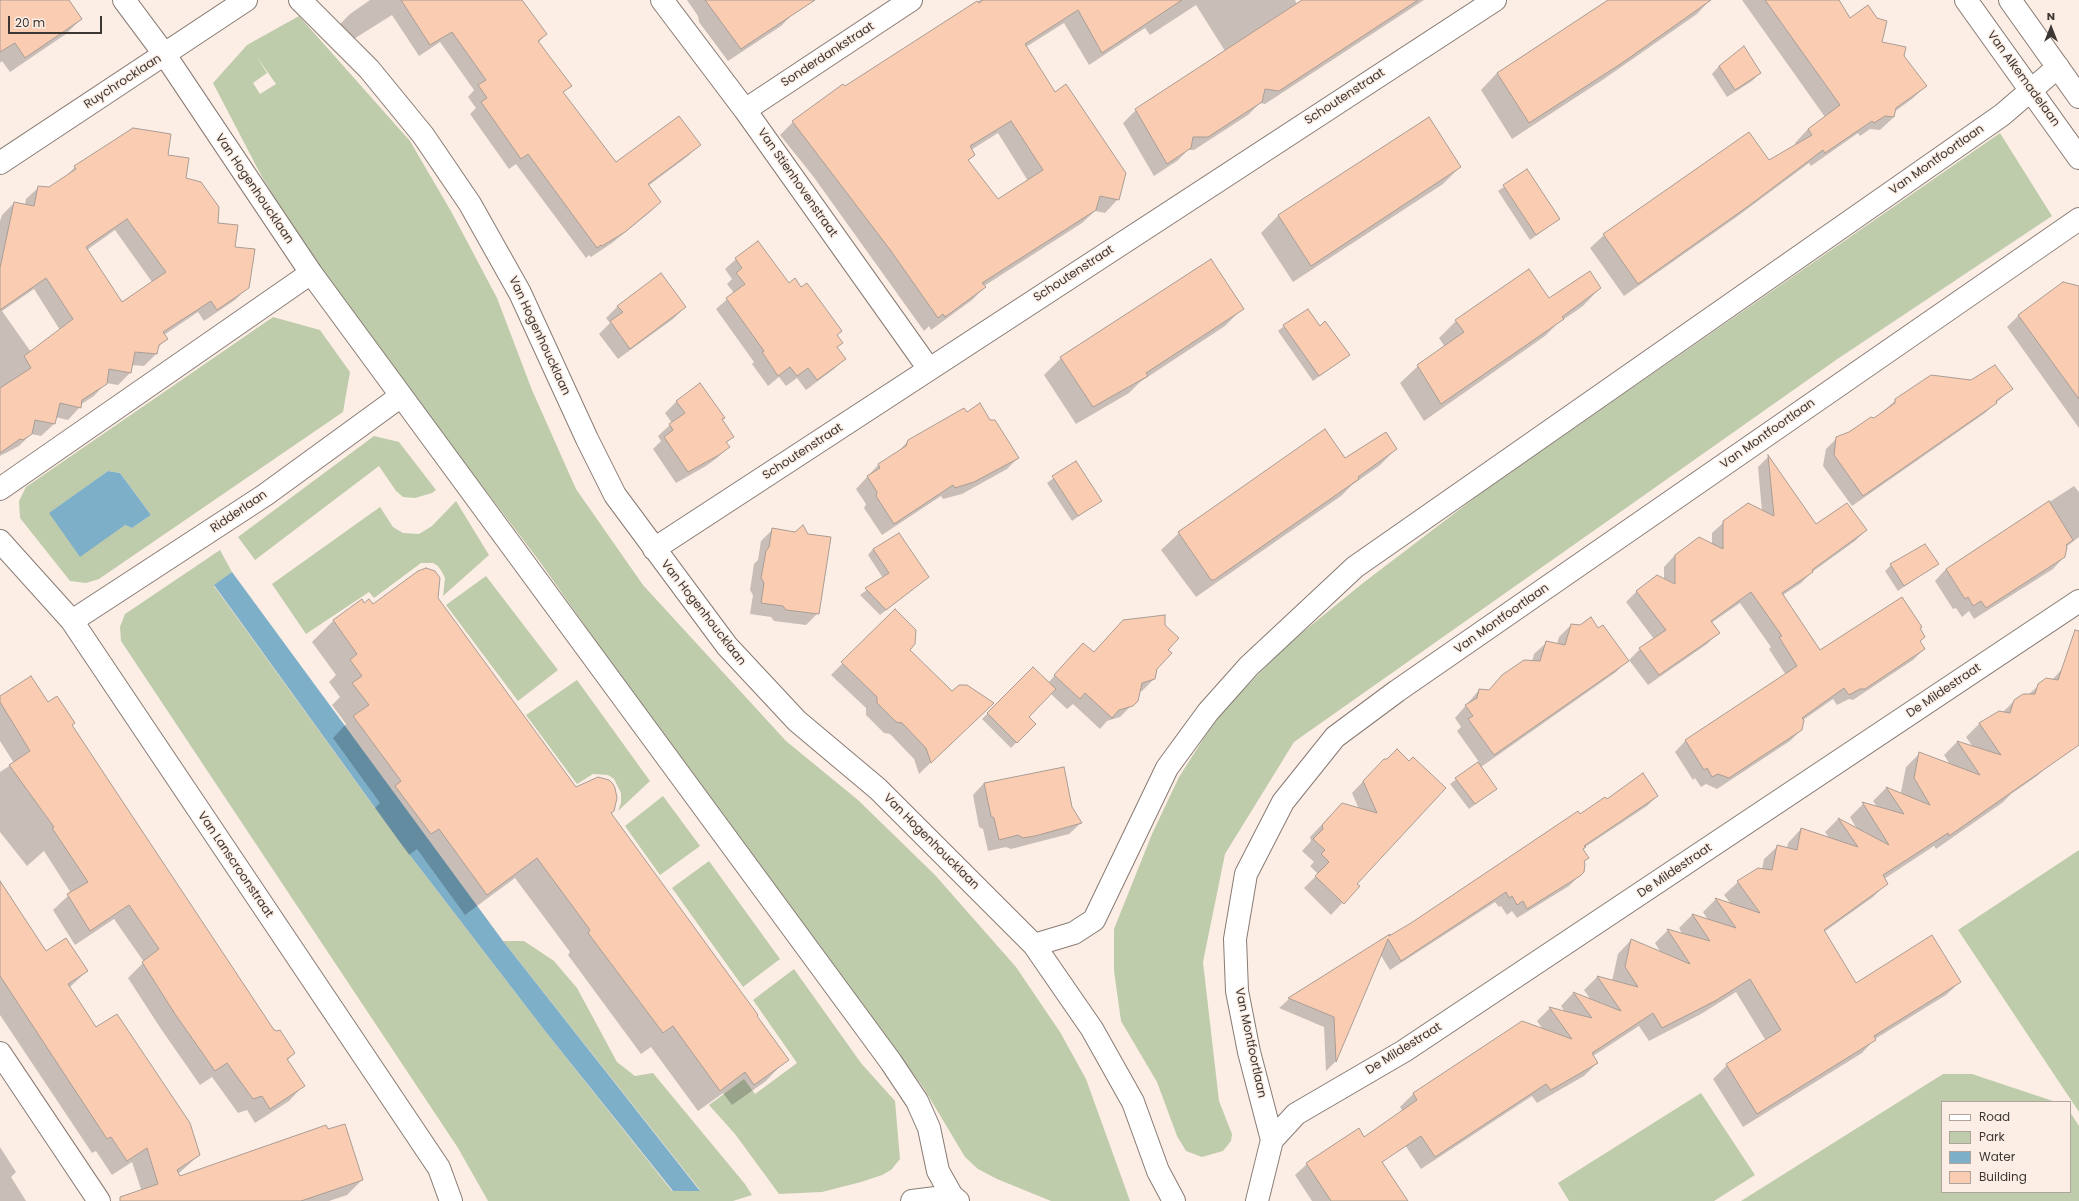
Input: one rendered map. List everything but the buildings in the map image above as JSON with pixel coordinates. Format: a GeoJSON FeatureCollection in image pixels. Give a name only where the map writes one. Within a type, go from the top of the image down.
{"type":"FeatureCollection","features":[{"type":"Feature","properties":{"kind":"street","name":"Van Hogenhoucklaan"},"geometry":{"type":"LineString","coordinates":[[124,0],[165,55],[310,273],[900,1075],[917,1101],[929,1128],[938,1171],[955,1198]]}},
{"type":"Feature","properties":{"kind":"street","name":"Ruychrocklaan"},"geometry":{"type":"LineString","coordinates":[[0,163],[246,0]]}},
{"type":"Feature","properties":{"kind":"street","name":"Van Hogenhoucklaan"},"geometry":{"type":"LineString","coordinates":[[300,0],[369,69],[424,135],[470,204],[520,293],[587,439],[615,495],[727,646],[797,721],[878,789],[1034,945],[1092,1029],[1133,1102],[1158,1171],[1174,1201]]}},
{"type":"Feature","properties":{"kind":"street","name":"Van Stienhovenstraat"},"geometry":{"type":"LineString","coordinates":[[662,0],[745,110],[929,368]]}},
{"type":"Feature","properties":{"kind":"street","name":"Sonderdankstraat"},"geometry":{"type":"LineString","coordinates":[[745,110],[911,0]]}},
{"type":"Feature","properties":{"kind":"street","name":"Schoutenstraat"},"geometry":{"type":"LineString","coordinates":[[654,549],[929,368],[1495,0]]}},
{"type":"Feature","properties":{"kind":"street","name":"Van Alkemadelaan"},"geometry":{"type":"LineString","coordinates":[[1966,0],[2079,158]]}},
{"type":"Feature","properties":{"kind":"street"},"geometry":{"type":"LineString","coordinates":[[2010,0],[2079,97]]}},
{"type":"Feature","properties":{"kind":"street","name":"Van Montfoortlaan"},"geometry":{"type":"LineString","coordinates":[[1034,945],[1074,933],[1094,920],[1167,768],[1203,718],[1249,666],[1355,567],[1995,120],[2058,67]]}},
{"type":"Feature","properties":{"kind":"street","name":"Van Montfoortlaan"},"geometry":{"type":"LineString","coordinates":[[1257,1201],[1272,1140],[1249,1052],[1237,991],[1235,939],[1246,874],[1283,802],[1335,737],[1397,691],[2079,219]]}},
{"type":"Feature","properties":{"kind":"street"},"geometry":{"type":"LineString","coordinates":[[0,489],[310,273]]}},
{"type":"Feature","properties":{"kind":"street","name":"Ridderlaan"},"geometry":{"type":"LineString","coordinates":[[72,621],[265,495],[401,396]]}},
{"type":"Feature","properties":{"kind":"street","name":"Van Lanscroonstraat"},"geometry":{"type":"LineString","coordinates":[[0,541],[72,621],[439,1168],[451,1201]]}},
{"type":"Feature","properties":{"kind":"street","name":"De Mildestraat"},"geometry":{"type":"LineString","coordinates":[[1272,1140],[1296,1114],[1404,1051],[2079,601]]}},
{"type":"Feature","properties":{"kind":"street"},"geometry":{"type":"LineString","coordinates":[[0,1053],[99,1201]]}},
{"type":"Feature","properties":{"kind":"street"},"geometry":{"type":"LineString","coordinates":[[912,1201],[955,1198]]}},
{"type":"Feature","properties":{"kind":"green space"},"geometry":{"type":"Polygon","coordinates":[[[299,16],[410,141],[452,213],[497,298],[532,390],[576,489],[643,585],[786,741],[858,800],[935,875],[1016,967],[1060,1032],[1086,1079],[1130,1201],[1051,1201],[997,1179],[978,1169],[965,1157],[923,1087],[681,762],[540,562],[360,325],[295,232],[262,177],[213,83],[247,45],[299,16]],[[256,56],[267,73],[253,83],[260,94],[276,84],[256,56]]]}},
{"type":"Feature","properties":{"kind":"green space"},"geometry":{"type":"Polygon","coordinates":[[[2000,133],[2052,216],[1836,360],[1294,742],[1225,854],[1203,962],[1219,1101],[1232,1134],[1231,1141],[1223,1151],[1202,1157],[1186,1151],[1177,1136],[1157,1082],[1121,1021],[1114,971],[1114,929],[1152,834],[1179,777],[1218,716],[1287,645],[1363,583],[1485,490],[2000,133]]]}},
{"type":"Feature","properties":{"kind":"green space"},"geometry":{"type":"Polygon","coordinates":[[[273,317],[320,330],[350,372],[343,412],[99,579],[86,583],[70,581],[20,518],[19,501],[26,487],[273,317]],[[108,471],[50,513],[125,525],[132,528],[151,515],[120,473],[108,471]]]}},
{"type":"Feature","properties":{"kind":"green space"},"geometry":{"type":"Polygon","coordinates":[[[374,436],[399,442],[436,490],[432,493],[415,498],[403,497],[396,491],[379,466],[255,560],[238,537],[374,436]]]}},
{"type":"Feature","properties":{"kind":"green space"},"geometry":{"type":"Polygon","coordinates":[[[456,501],[489,555],[443,596],[445,578],[438,566],[433,563],[421,563],[374,598],[369,592],[306,634],[272,584],[380,507],[393,527],[403,533],[419,534],[432,526],[456,501]]]}},
{"type":"Feature","properties":{"kind":"green space"},"geometry":{"type":"Polygon","coordinates":[[[220,550],[232,572],[214,586],[399,841],[545,1031],[672,1191],[700,1190],[503,941],[524,941],[554,961],[577,988],[617,1062],[635,1076],[653,1073],[745,1184],[752,1195],[733,1201],[488,1201],[458,1148],[121,641],[120,627],[125,614],[220,550]]]}},
{"type":"Feature","properties":{"kind":"green space"},"geometry":{"type":"Polygon","coordinates":[[[486,576],[558,670],[518,701],[446,605],[486,576]]]}},
{"type":"Feature","properties":{"kind":"green space"},"geometry":{"type":"Polygon","coordinates":[[[577,680],[650,781],[618,811],[621,803],[621,793],[614,779],[608,775],[593,774],[577,784],[526,715],[577,680]]]}},
{"type":"Feature","properties":{"kind":"green space"},"geometry":{"type":"Polygon","coordinates":[[[663,796],[700,846],[660,875],[625,826],[663,796]]]}},
{"type":"Feature","properties":{"kind":"green space"},"geometry":{"type":"Polygon","coordinates":[[[2079,850],[2079,1112],[1958,930],[2079,850]]]}},
{"type":"Feature","properties":{"kind":"green space"},"geometry":{"type":"Polygon","coordinates":[[[709,861],[780,959],[743,987],[672,888],[709,861]]]}},
{"type":"Feature","properties":{"kind":"green space"},"geometry":{"type":"Polygon","coordinates":[[[794,969],[861,1063],[895,1101],[900,1159],[891,1170],[882,1175],[861,1182],[822,1192],[779,1194],[735,1134],[709,1105],[744,1079],[755,1094],[797,1063],[753,1000],[794,969]]]}},
{"type":"Feature","properties":{"kind":"green space"},"geometry":{"type":"Polygon","coordinates":[[[1943,1074],[1972,1074],[2053,1101],[1941,1101],[1941,1193],[2071,1193],[2071,1114],[2079,1126],[2079,1201],[1741,1201],[1943,1074]]]}},
{"type":"Feature","properties":{"kind":"green space"},"geometry":{"type":"Polygon","coordinates":[[[1701,1093],[1755,1175],[1714,1201],[1569,1201],[1558,1183],[1701,1093]]]}},
{"type":"Feature","properties":{"kind":"water"},"geometry":{"type":"Polygon","coordinates":[[[108,471],[120,473],[151,515],[132,528],[125,525],[80,557],[49,513],[108,471]]]}},
{"type":"Feature","properties":{"kind":"water"},"geometry":{"type":"Polygon","coordinates":[[[232,572],[503,941],[700,1191],[673,1191],[545,1031],[399,841],[214,585],[232,572]]]}}]}
